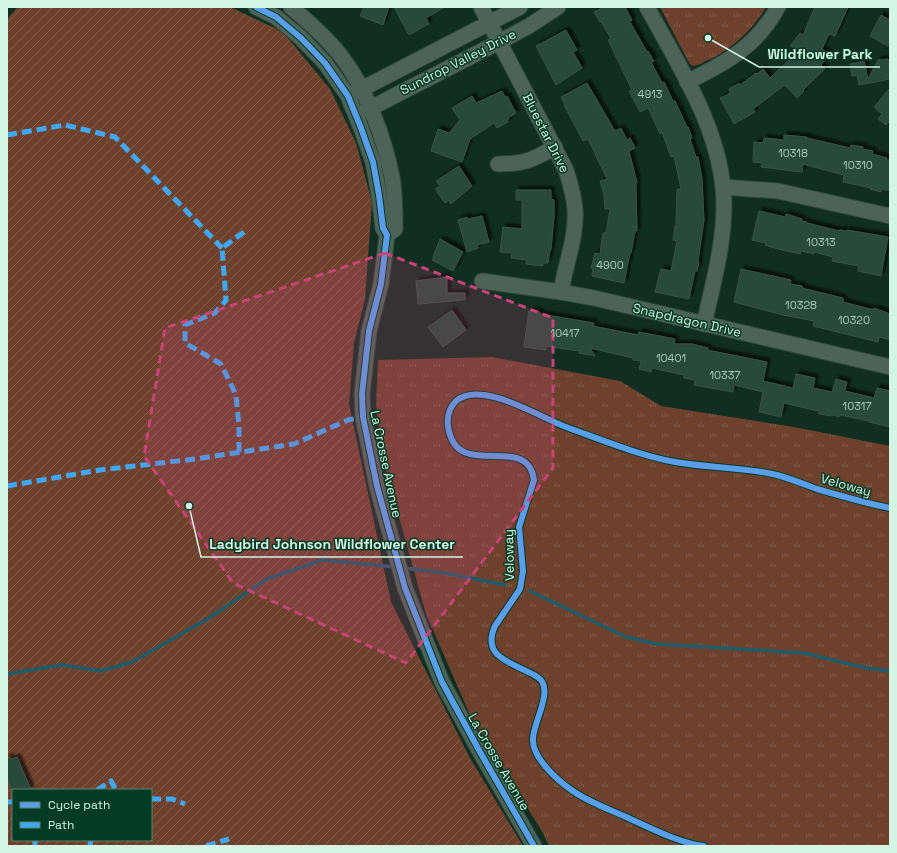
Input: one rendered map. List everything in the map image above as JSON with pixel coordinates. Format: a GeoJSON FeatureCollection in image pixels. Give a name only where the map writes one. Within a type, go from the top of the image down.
{"type":"FeatureCollection","features":[{"type":"Feature","properties":{"kind":"street","name":"La Crosse Avenue"},"geometry":{"type":"LineString","coordinates":[[256,7],[276,17],[301,38],[325,63],[348,96],[373,162],[383,228],[388,235]]}},
{"type":"Feature","properties":{"kind":"street","name":"La Crosse Avenue"},"geometry":{"type":"LineString","coordinates":[[291,7],[322,35],[342,57],[362,89],[371,108],[383,143],[392,177],[395,228],[388,235],[381,284],[369,331],[362,394],[363,418],[369,449],[405,588],[442,682],[534,846]]}},
{"type":"Feature","properties":{"kind":"street","name":"Bluestar Drive"},"geometry":{"type":"LineString","coordinates":[[481,7],[555,147],[566,170],[574,196],[574,230],[561,292]]}},
{"type":"Feature","properties":{"kind":"street","name":"Sundrop Valley Drive"},"geometry":{"type":"LineString","coordinates":[[348,96],[520,7]]}},
{"type":"Feature","properties":{"kind":"street","name":"Sundrop Valley Drive"},"geometry":{"type":"LineString","coordinates":[[356,115],[529,26],[558,7]]}},
{"type":"Feature","properties":{"kind":"street"},"geometry":{"type":"LineString","coordinates":[[647,7],[703,115],[714,144],[723,187],[723,217],[720,252],[704,324]]}},
{"type":"Feature","properties":{"kind":"street"},"geometry":{"type":"LineString","coordinates":[[687,82],[725,63],[746,48],[764,29],[778,7]]}},
{"type":"Feature","properties":{"kind":"street"},"geometry":{"type":"LineString","coordinates":[[498,164],[525,163],[555,147]]}},
{"type":"Feature","properties":{"kind":"street"},"geometry":{"type":"LineString","coordinates":[[723,187],[778,191],[890,216]]}},
{"type":"Feature","properties":{"kind":"street","name":"Snapdragon Drive"},"geometry":{"type":"LineString","coordinates":[[482,281],[561,292],[602,300],[890,367]]}},
{"type":"Feature","properties":{"kind":"highlighted area"},"geometry":{"type":"Polygon","coordinates":[[[385,253],[553,318],[553,468],[406,663],[233,583],[144,456],[165,328],[385,253]]]}},
{"type":"Feature","properties":{"kind":"green space"},"geometry":{"type":"Polygon","coordinates":[[[18,7],[230,7],[283,32],[330,89],[356,143],[372,202],[365,299],[354,343],[349,404],[391,602],[470,758],[523,846],[7,846],[7,19],[18,7]]]}},
{"type":"Feature","properties":{"kind":"green space"},"geometry":{"type":"Polygon","coordinates":[[[660,7],[766,7],[749,30],[735,43],[711,59],[693,66],[687,59],[660,7]]]}},
{"type":"Feature","properties":{"kind":"green space"},"geometry":{"type":"Polygon","coordinates":[[[492,357],[620,381],[661,406],[794,427],[890,446],[890,846],[549,846],[543,833],[470,715],[426,614],[384,463],[376,405],[378,360],[492,357]]]}},
{"type":"Feature","properties":{"kind":"building"},"geometry":{"type":"Polygon","coordinates":[[[364,7],[389,7],[383,25],[360,16],[364,7]]]}},
{"type":"Feature","properties":{"kind":"building"},"geometry":{"type":"Polygon","coordinates":[[[394,7],[445,7],[426,18],[429,24],[409,35],[394,7]]]}},
{"type":"Feature","properties":{"kind":"building"},"geometry":{"type":"Polygon","coordinates":[[[604,7],[625,7],[632,20],[630,22],[647,52],[648,51],[654,61],[651,62],[662,83],[664,82],[688,127],[696,157],[698,157],[702,178],[704,220],[699,262],[697,271],[695,271],[689,299],[655,292],[661,269],[671,271],[677,241],[673,240],[676,226],[677,189],[681,189],[674,156],[671,157],[662,132],[660,134],[648,108],[640,112],[629,91],[632,90],[608,40],[611,39],[594,12],[604,7]]]}},
{"type":"Feature","properties":{"kind":"building"},"geometry":{"type":"Polygon","coordinates":[[[815,7],[848,7],[835,36],[829,34],[822,49],[829,54],[821,65],[825,69],[803,90],[804,91],[797,98],[785,85],[753,109],[755,112],[734,124],[720,98],[729,94],[729,89],[739,83],[740,85],[763,69],[770,78],[794,55],[790,53],[794,48],[790,46],[800,33],[803,35],[815,7]]]}},
{"type":"Feature","properties":{"kind":"building"},"geometry":{"type":"Polygon","coordinates":[[[881,15],[890,20],[890,47],[870,36],[881,15]]]}},
{"type":"Feature","properties":{"kind":"building"},"geometry":{"type":"Polygon","coordinates":[[[566,30],[577,50],[573,52],[582,68],[556,85],[536,46],[566,30]]]}},
{"type":"Feature","properties":{"kind":"building"},"geometry":{"type":"Polygon","coordinates":[[[888,59],[890,79],[859,85],[857,75],[852,76],[850,64],[864,61],[868,79],[878,60],[888,59]]]}},
{"type":"Feature","properties":{"kind":"building"},"geometry":{"type":"Polygon","coordinates":[[[587,83],[615,131],[621,128],[627,140],[630,138],[635,148],[629,151],[637,183],[637,231],[635,231],[624,283],[592,276],[593,268],[591,268],[595,253],[600,254],[603,233],[606,233],[610,209],[605,209],[604,195],[600,181],[607,179],[588,139],[583,141],[561,97],[587,83]]]}},
{"type":"Feature","properties":{"kind":"building"},"geometry":{"type":"Polygon","coordinates":[[[890,88],[890,121],[886,125],[878,119],[882,114],[874,107],[890,88]]]}},
{"type":"Feature","properties":{"kind":"building"},"geometry":{"type":"Polygon","coordinates":[[[502,91],[505,97],[507,96],[516,113],[508,118],[508,122],[497,128],[494,123],[470,139],[462,162],[431,151],[438,129],[449,133],[460,120],[452,108],[472,96],[476,103],[502,91]]]}},
{"type":"Feature","properties":{"kind":"building"},"geometry":{"type":"Polygon","coordinates":[[[784,135],[807,137],[850,148],[851,145],[863,147],[862,149],[873,151],[872,154],[887,158],[886,160],[890,160],[890,191],[882,189],[881,192],[870,189],[871,188],[843,182],[844,175],[803,164],[802,172],[761,167],[762,163],[753,162],[754,142],[763,143],[764,138],[784,140],[784,135]]]}},
{"type":"Feature","properties":{"kind":"building"},"geometry":{"type":"Polygon","coordinates":[[[459,166],[472,186],[451,204],[449,200],[445,203],[435,189],[440,186],[436,181],[459,166]]]}},
{"type":"Feature","properties":{"kind":"building"},"geometry":{"type":"Polygon","coordinates":[[[516,190],[551,190],[551,199],[554,200],[554,216],[551,250],[548,263],[543,263],[543,266],[526,264],[527,260],[511,258],[512,253],[500,252],[503,227],[522,229],[522,200],[516,200],[516,190]]]}},
{"type":"Feature","properties":{"kind":"building"},"geometry":{"type":"Polygon","coordinates":[[[759,211],[785,217],[786,214],[802,219],[801,221],[807,223],[839,231],[847,230],[888,237],[881,276],[858,271],[859,266],[832,261],[833,257],[814,252],[814,254],[801,251],[800,254],[778,249],[765,245],[766,243],[752,240],[759,211]]]}},
{"type":"Feature","properties":{"kind":"building"},"geometry":{"type":"Polygon","coordinates":[[[482,216],[489,242],[477,245],[478,248],[467,252],[458,220],[467,217],[468,219],[482,216]]]}},
{"type":"Feature","properties":{"kind":"building"},"geometry":{"type":"Polygon","coordinates":[[[440,239],[463,252],[453,271],[432,260],[440,239]]]}},
{"type":"Feature","properties":{"kind":"building"},"geometry":{"type":"Polygon","coordinates":[[[741,269],[791,280],[790,284],[843,298],[843,302],[874,310],[874,308],[890,314],[890,340],[879,337],[878,342],[813,326],[814,321],[783,315],[734,302],[741,269]]]}},
{"type":"Feature","properties":{"kind":"building"},"geometry":{"type":"Polygon","coordinates":[[[447,277],[447,293],[465,293],[465,300],[418,304],[416,281],[447,277]]]}},
{"type":"Feature","properties":{"kind":"building"},"geometry":{"type":"Polygon","coordinates":[[[452,310],[466,330],[443,347],[428,327],[452,310]]]}},
{"type":"Feature","properties":{"kind":"building"},"geometry":{"type":"Polygon","coordinates":[[[529,311],[594,323],[593,326],[638,335],[639,332],[675,339],[674,344],[692,344],[708,348],[707,350],[767,362],[763,381],[793,388],[796,374],[815,378],[813,388],[832,392],[836,379],[847,382],[845,391],[874,398],[877,388],[890,391],[890,427],[840,415],[839,417],[819,414],[818,411],[784,403],[781,417],[759,412],[763,392],[734,385],[733,392],[694,385],[695,380],[684,378],[684,375],[652,368],[651,372],[639,369],[641,361],[590,348],[595,356],[579,353],[579,351],[546,346],[546,350],[524,347],[529,311]]]}},
{"type":"Feature","properties":{"kind":"building"},"geometry":{"type":"Polygon","coordinates":[[[7,757],[12,759],[17,757],[31,789],[12,790],[7,779],[7,757]]]}},
{"type":"Feature","properties":{"kind":"waterway"},"geometry":{"type":"LineString","coordinates":[[7,674],[62,665],[101,671],[132,662],[209,618],[267,579],[322,560],[396,567]]}},
{"type":"Feature","properties":{"kind":"waterway"},"geometry":{"type":"LineString","coordinates":[[404,568],[445,573],[505,585]]}},
{"type":"Feature","properties":{"kind":"waterway"},"geometry":{"type":"LineString","coordinates":[[530,591],[626,637],[657,644],[804,653],[866,668],[890,671]]}},
{"type":"Feature","properties":{"kind":"marked path"},"geometry":{"type":"LineString","coordinates":[[7,135],[65,125],[115,137],[222,248]]}},
{"type":"Feature","properties":{"kind":"marked path"},"geometry":{"type":"LineString","coordinates":[[239,452],[239,427],[236,395],[221,364],[185,343],[185,325],[215,313],[226,300],[222,248],[244,232]]}},
{"type":"Feature","properties":{"kind":"marked path"},"geometry":{"type":"LineString","coordinates":[[7,486],[100,470],[195,459],[294,444],[348,420],[363,417]]}},
{"type":"Feature","properties":{"kind":"marked path"},"geometry":{"type":"LineString","coordinates":[[99,789],[111,781],[115,789]]}},
{"type":"Feature","properties":{"kind":"marked path"},"geometry":{"type":"LineString","coordinates":[[152,799],[172,799],[185,804]]}},
{"type":"Feature","properties":{"kind":"marked path"},"geometry":{"type":"LineString","coordinates":[[7,802],[12,802]]}},
{"type":"Feature","properties":{"kind":"marked path"},"geometry":{"type":"LineString","coordinates":[[206,846],[229,839]]}},
{"type":"Feature","properties":{"kind":"marked path"},"geometry":{"type":"LineString","coordinates":[[35,841],[35,846]]}},
{"type":"Feature","properties":{"kind":"marked path"},"geometry":{"type":"LineString","coordinates":[[90,846],[91,841]]}},
{"type":"Feature","properties":{"kind":"cycle path"},"geometry":{"type":"LineString","coordinates":[[256,7],[276,17],[301,38],[325,63],[348,96],[373,162],[383,228],[387,235],[381,284],[369,331],[362,394],[363,417],[377,486],[405,588],[442,682],[534,846]]}},
{"type":"Feature","properties":{"kind":"cycle path","name":"Veloway"},"geometry":{"type":"LineString","coordinates":[[704,846],[684,842],[664,834],[583,797],[564,785],[552,774],[536,753],[533,739],[543,701],[544,686],[541,680],[537,677],[499,656],[494,650],[492,644],[492,636],[495,626],[520,589],[523,571],[519,527],[534,480],[529,466],[519,459],[506,456],[477,455],[464,452],[454,443],[448,426],[448,416],[452,407],[456,401],[467,395],[495,397],[511,402],[566,427],[620,447],[661,459],[688,464],[765,472],[862,502],[890,508]]}},
{"type":"Feature","properties":{"kind":"place","name":"Wildflower Park"},"geometry":{"type":"Point","coordinates":[708,38]}},
{"type":"Feature","properties":{"kind":"place","name":"Ladybird Johnson Wildflower Center"},"geometry":{"type":"Point","coordinates":[189,506]}}]}
